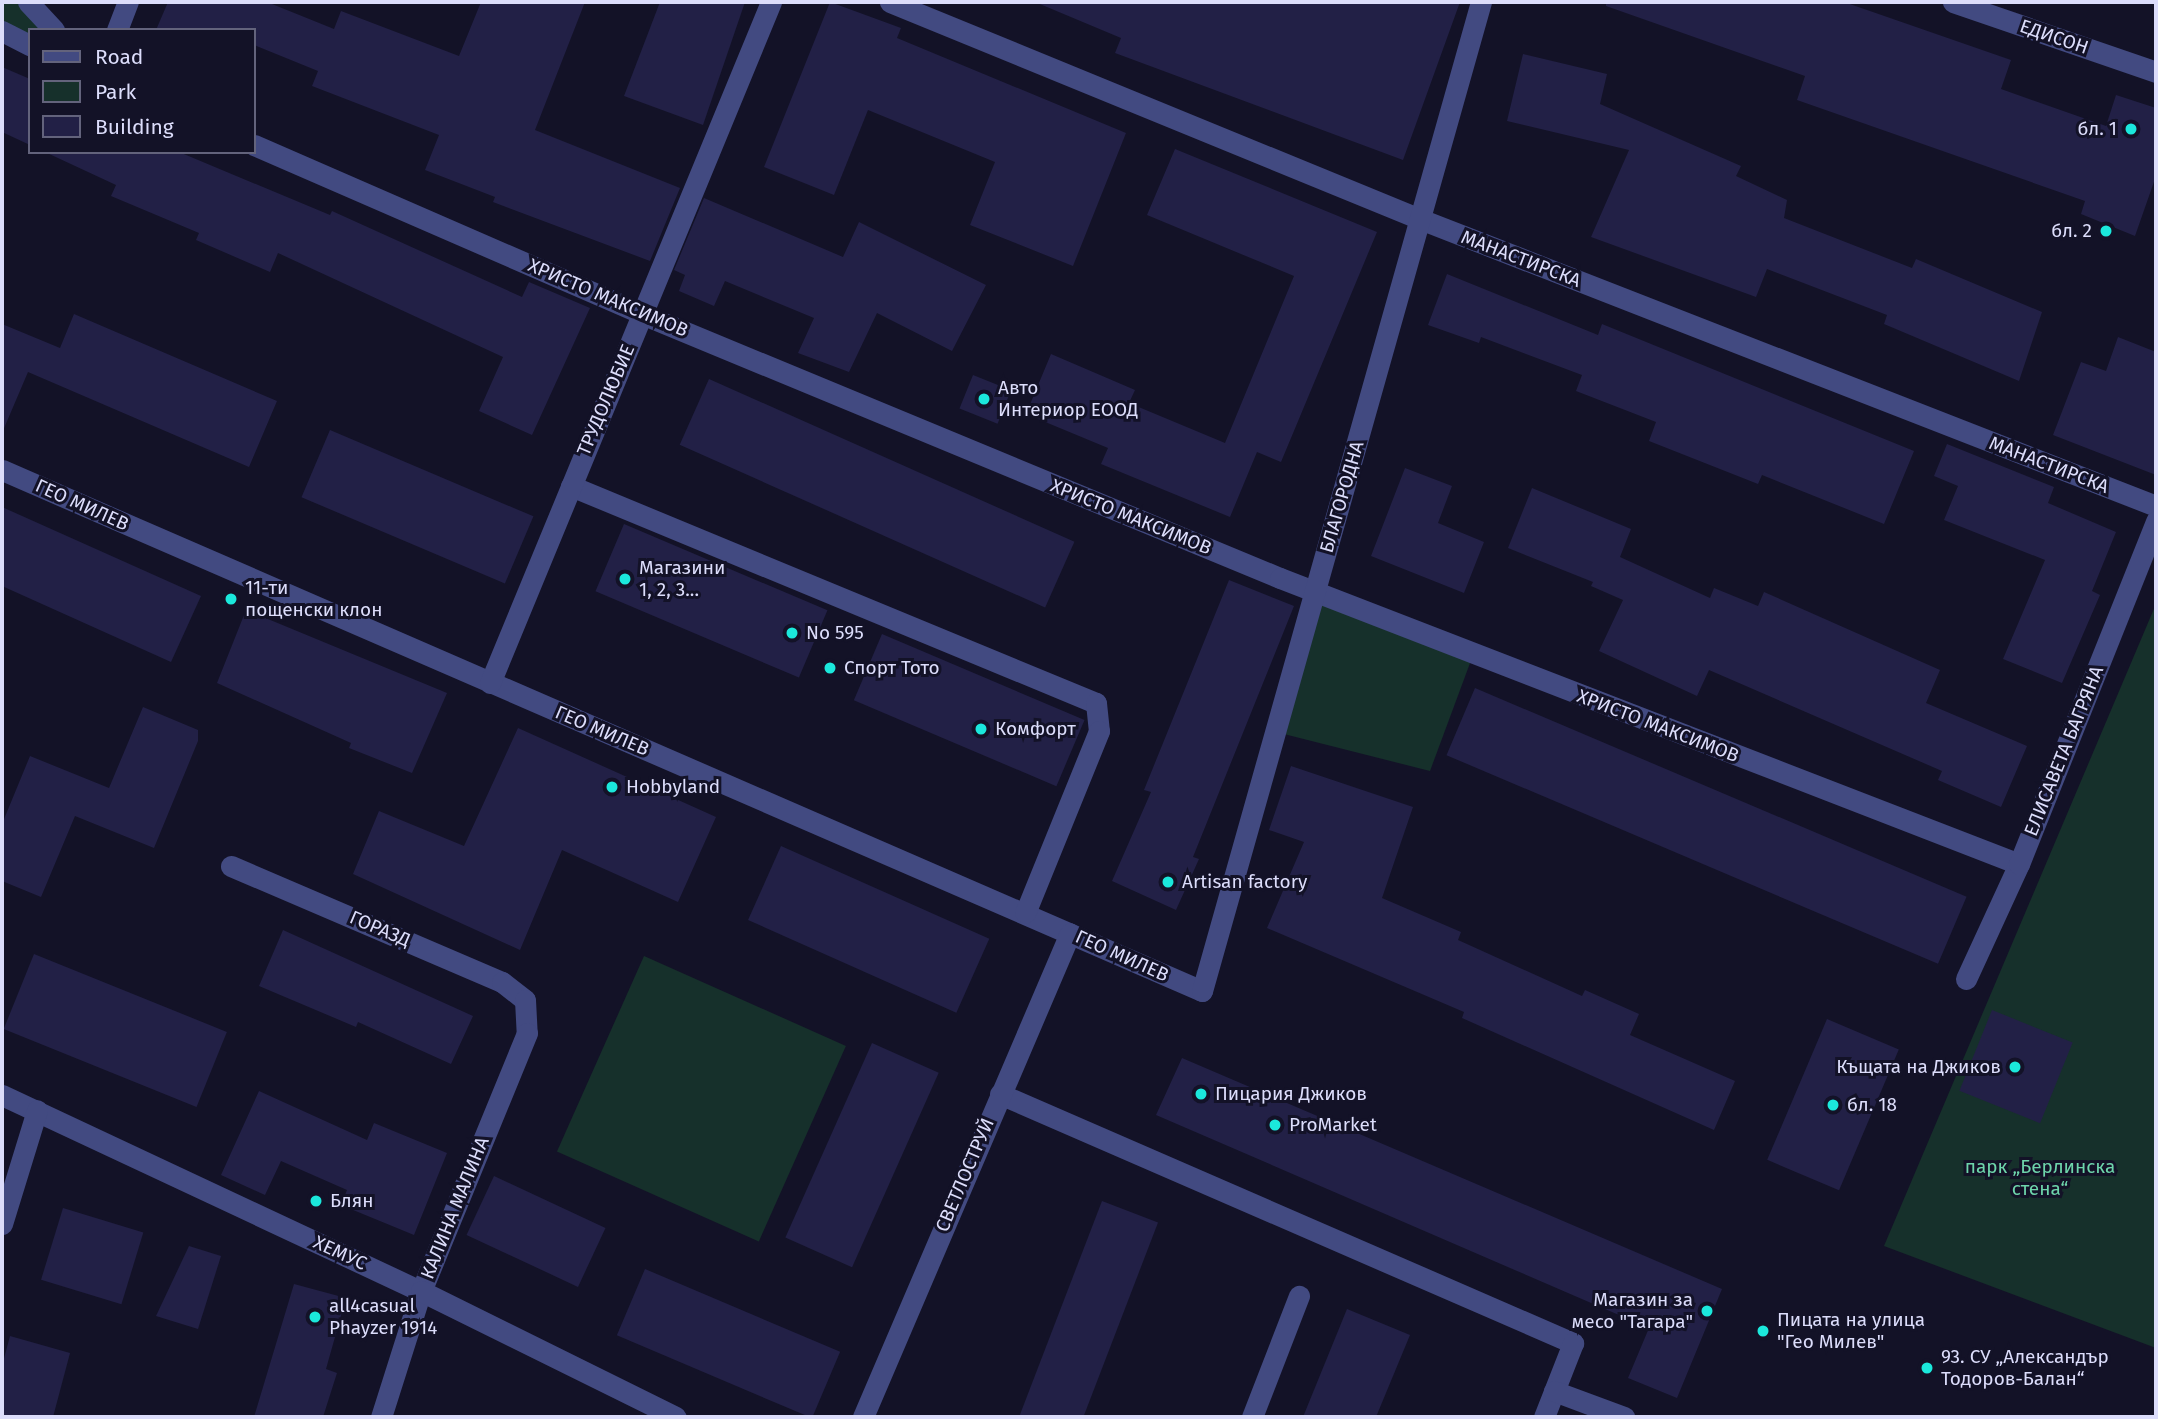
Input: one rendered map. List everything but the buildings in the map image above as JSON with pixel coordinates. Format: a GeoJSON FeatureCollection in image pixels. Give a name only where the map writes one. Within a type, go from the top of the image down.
{"type":"FeatureCollection","features":[{"type":"Feature","properties":{"kind":"street"},"geometry":{"type":"LineString","coordinates":[[28,2],[52,28]]}},
{"type":"Feature","properties":{"kind":"street"},"geometry":{"type":"LineString","coordinates":[[118,28],[128,2]]}},
{"type":"Feature","properties":{"kind":"street","name":"ТРУДОЛЮБИЕ"},"geometry":{"type":"LineString","coordinates":[[490,683],[771,2]]}},
{"type":"Feature","properties":{"kind":"street","name":"МАНАСТИРСКА"},"geometry":{"type":"LineString","coordinates":[[890,2],[1420,219],[2156,506]]}},
{"type":"Feature","properties":{"kind":"street","name":"БЛАГОРОДНА"},"geometry":{"type":"LineString","coordinates":[[1202,991],[1481,2]]}},
{"type":"Feature","properties":{"kind":"street","name":"ЕДИСОН"},"geometry":{"type":"LineString","coordinates":[[1953,2],[2156,72]]}},
{"type":"Feature","properties":{"kind":"street"},"geometry":{"type":"LineString","coordinates":[[2,31],[28,43]]}},
{"type":"Feature","properties":{"kind":"street","name":"ХРИСТО МАКСИМОВ"},"geometry":{"type":"LineString","coordinates":[[256,146],[642,314],[1315,592],[2019,864]]}},
{"type":"Feature","properties":{"kind":"street","name":"ГЕО МИЛЕВ"},"geometry":{"type":"LineString","coordinates":[[2,470],[1202,991]]}},
{"type":"Feature","properties":{"kind":"street"},"geometry":{"type":"LineString","coordinates":[[571,486],[1096,703],[1099,731],[1025,913]]}},
{"type":"Feature","properties":{"kind":"street","name":"ЕЛИСАВЕТА БАГРЯНА"},"geometry":{"type":"LineString","coordinates":[[1966,979],[2019,864],[2156,521]]}},
{"type":"Feature","properties":{"kind":"street","name":"ГОРАЗД"},"geometry":{"type":"LineString","coordinates":[[231,866],[502,982],[525,1000]]}},
{"type":"Feature","properties":{"kind":"street","name":"СВЕТЛОСТРУЙ"},"geometry":{"type":"LineString","coordinates":[[863,1417],[1070,933]]}},
{"type":"Feature","properties":{"kind":"street","name":"КАЛИНА МАЛИНА"},"geometry":{"type":"LineString","coordinates":[[381,1417],[421,1291],[527,1033],[525,1000]]}},
{"type":"Feature","properties":{"kind":"street"},"geometry":{"type":"LineString","coordinates":[[1000,1094],[1573,1343],[1544,1417]]}},
{"type":"Feature","properties":{"kind":"street","name":"ХЕМУС"},"geometry":{"type":"LineString","coordinates":[[2,1095],[421,1291],[676,1417]]}},
{"type":"Feature","properties":{"kind":"street"},"geometry":{"type":"LineString","coordinates":[[2,1224],[37,1110]]}},
{"type":"Feature","properties":{"kind":"street"},"geometry":{"type":"LineString","coordinates":[[1252,1417],[1299,1296]]}},
{"type":"Feature","properties":{"kind":"street"},"geometry":{"type":"LineString","coordinates":[[1554,1391],[1624,1417]]}},
{"type":"Feature","properties":{"kind":"green space"},"geometry":{"type":"Polygon","coordinates":[[[2,2],[28,2],[52,28],[28,28],[28,44],[2,31],[2,2]]]}},
{"type":"Feature","properties":{"kind":"green space"},"geometry":{"type":"Polygon","coordinates":[[[1315,592],[1473,655],[1430,771],[1276,732],[1315,592]]]}},
{"type":"Feature","properties":{"kind":"green space","name":"парк „Берлинска стена“"},"geometry":{"type":"Polygon","coordinates":[[[2156,604],[2156,1348],[1884,1246],[2156,604]]]}},
{"type":"Feature","properties":{"kind":"green space"},"geometry":{"type":"Polygon","coordinates":[[[644,956],[846,1046],[759,1241],[557,1151],[644,956]]]}},
{"type":"Feature","properties":{"kind":"place","name":"бл. 1"},"geometry":{"type":"Point","coordinates":[2131,129]}},
{"type":"Feature","properties":{"kind":"place","name":"бл. 2"},"geometry":{"type":"Point","coordinates":[2106,231]}},
{"type":"Feature","properties":{"kind":"place","name":"Авто Интериор ЕООД"},"geometry":{"type":"Point","coordinates":[984,399]}},
{"type":"Feature","properties":{"kind":"place","name":"Магазини 1, 2, 3..."},"geometry":{"type":"Point","coordinates":[625,579]}},
{"type":"Feature","properties":{"kind":"place","name":"11-ти пощенски клон"},"geometry":{"type":"Point","coordinates":[231,599]}},
{"type":"Feature","properties":{"kind":"place","name":"No 595"},"geometry":{"type":"Point","coordinates":[792,633]}},
{"type":"Feature","properties":{"kind":"place","name":"Спорт Тото"},"geometry":{"type":"Point","coordinates":[830,668]}},
{"type":"Feature","properties":{"kind":"place","name":"Комфорт"},"geometry":{"type":"Point","coordinates":[981,729]}},
{"type":"Feature","properties":{"kind":"place","name":"Hobbyland"},"geometry":{"type":"Point","coordinates":[612,787]}},
{"type":"Feature","properties":{"kind":"place","name":"Artisan factory"},"geometry":{"type":"Point","coordinates":[1168,882]}},
{"type":"Feature","properties":{"kind":"place","name":"Къщата на Джиков"},"geometry":{"type":"Point","coordinates":[2015,1067]}},
{"type":"Feature","properties":{"kind":"place","name":"Пицария Джиков"},"geometry":{"type":"Point","coordinates":[1201,1094]}},
{"type":"Feature","properties":{"kind":"place","name":"бл. 18"},"geometry":{"type":"Point","coordinates":[1833,1105]}},
{"type":"Feature","properties":{"kind":"place","name":"ProMarket"},"geometry":{"type":"Point","coordinates":[1275,1125]}},
{"type":"Feature","properties":{"kind":"place","name":"Блян"},"geometry":{"type":"Point","coordinates":[316,1201]}},
{"type":"Feature","properties":{"kind":"place","name":"Магазин за месо \"Тагара\""},"geometry":{"type":"Point","coordinates":[1707,1311]}},
{"type":"Feature","properties":{"kind":"place","name":"all4casual Phayzer 1914"},"geometry":{"type":"Point","coordinates":[315,1317]}},
{"type":"Feature","properties":{"kind":"place","name":"Пицата на улица \"Гео Милев\""},"geometry":{"type":"Point","coordinates":[1763,1331]}},
{"type":"Feature","properties":{"kind":"place","name":"93. СУ „Александър Тодоров-Балан“"},"geometry":{"type":"Point","coordinates":[1927,1368]}}]}
